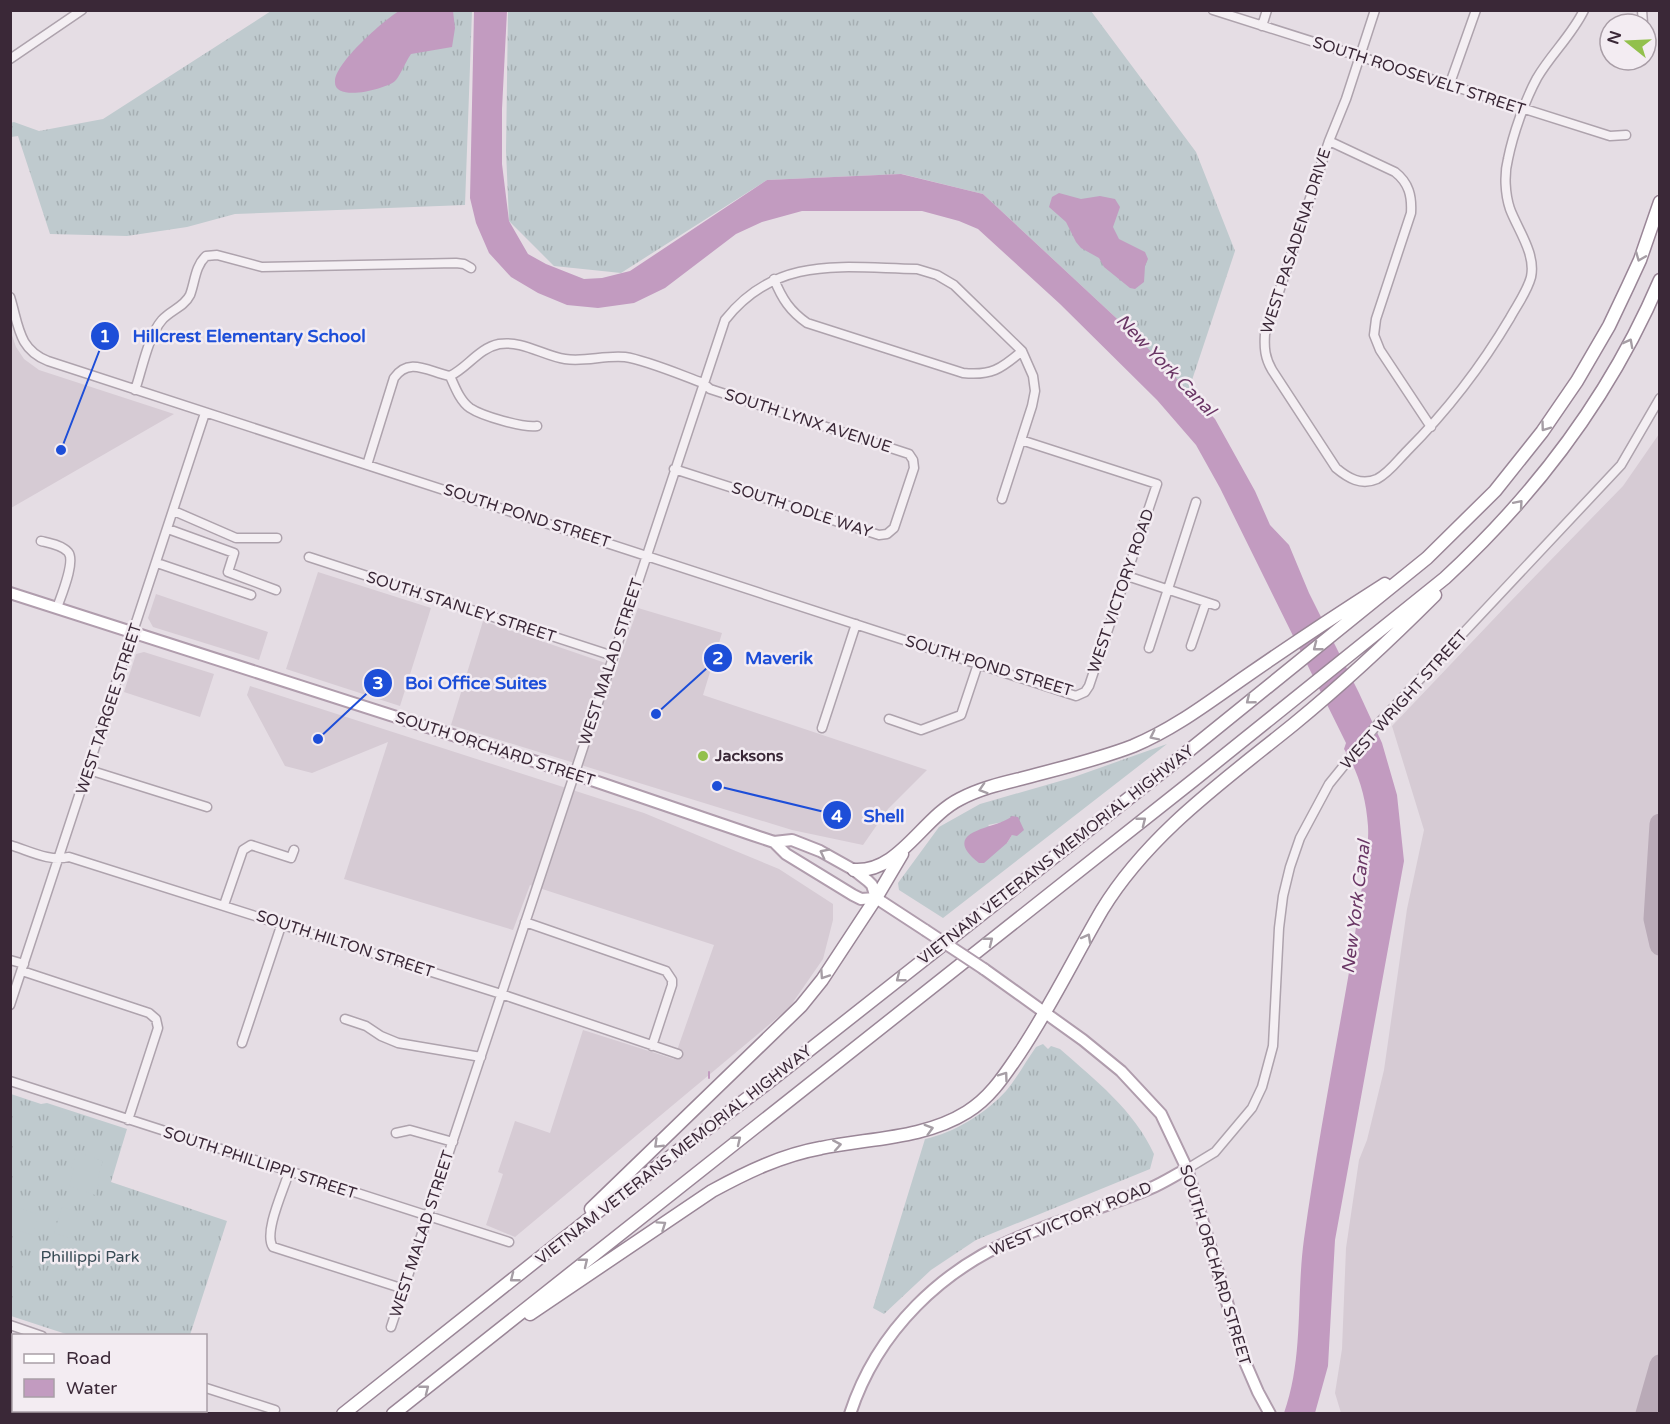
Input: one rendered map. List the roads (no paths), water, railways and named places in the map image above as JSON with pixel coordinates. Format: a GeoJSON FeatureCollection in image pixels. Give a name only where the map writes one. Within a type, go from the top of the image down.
{"type":"FeatureCollection","features":[{"type":"Feature","properties":{"kind":"highway","name":"VIETNAM VETERANS MEMORIAL HIGHWAY"},"geometry":{"type":"LineString","coordinates":[[343,1413],[1181,757],[1427,558],[1495,491],[1536,440],[1577,381],[1609,326],[1640,260],[1659,202]]}},
{"type":"Feature","properties":{"kind":"highway","name":"VIETNAM VETERANS MEMORIAL HIGHWAY"},"geometry":{"type":"LineString","coordinates":[[393,1413],[1425,594],[1503,521],[1545,472],[1584,419],[1625,351],[1659,280]]}},
{"type":"Feature","properties":{"kind":"highway"},"geometry":{"type":"LineString","coordinates":[[457,1364],[712,1191],[738,1176],[765,1164],[819,1148],[924,1131],[946,1124],[982,1101],[996,1086],[1045,1013],[1102,910],[1125,876],[1154,842],[1208,794],[1358,670],[1434,597],[1503,521]]}},
{"type":"Feature","properties":{"kind":"highway"},"geometry":{"type":"LineString","coordinates":[[854,870],[874,868],[886,862],[906,846],[928,821],[956,800],[987,788],[1132,746],[1159,734],[1186,718],[1330,618],[1427,558]]}},
{"type":"Feature","properties":{"kind":"highway"},"geometry":{"type":"LineString","coordinates":[[533,1263],[801,1006],[822,980],[876,898],[906,846]]}},
{"type":"Feature","properties":{"kind":"main road","name":"SOUTH ORCHARD STREET"},"geometry":{"type":"LineString","coordinates":[[10,592],[574,774],[774,842],[792,840],[820,851],[854,870],[872,885],[876,898]]}},
{"type":"Feature","properties":{"kind":"main road","name":"SOUTH ORCHARD STREET"},"geometry":{"type":"LineString","coordinates":[[774,842],[786,854],[854,896],[861,899],[876,898],[984,969],[1121,1071],[1161,1114],[1187,1169],[1245,1362],[1270,1413]]}},
{"type":"Feature","properties":{"kind":"main road","name":"WEST VICTORY ROAD"},"geometry":{"type":"LineString","coordinates":[[850,1413],[873,1361],[887,1338],[922,1299],[941,1282],[979,1257],[1021,1236],[1152,1188],[1187,1169]]}},
{"type":"Feature","properties":{"kind":"street"},"geometry":{"type":"LineString","coordinates":[[10,59],[82,10]]}},
{"type":"Feature","properties":{"kind":"street","name":"SOUTH ROOSEVELT STREET"},"geometry":{"type":"LineString","coordinates":[[1213,10],[1610,136],[1626,135]]}},
{"type":"Feature","properties":{"kind":"street"},"geometry":{"type":"LineString","coordinates":[[1262,26],[1267,10]]}},
{"type":"Feature","properties":{"kind":"street","name":"WEST PASADENA DRIVE"},"geometry":{"type":"LineString","coordinates":[[1375,10],[1265,334],[1264,348],[1266,360],[1272,370],[1336,468],[1347,478],[1360,482],[1376,480],[1431,427]]}},
{"type":"Feature","properties":{"kind":"street"},"geometry":{"type":"LineString","coordinates":[[1449,86],[1476,10]]}},
{"type":"Feature","properties":{"kind":"street"},"geometry":{"type":"LineString","coordinates":[[1329,141],[1395,172],[1403,178],[1409,188],[1412,200],[1411,213],[1376,320],[1374,335],[1380,350],[1431,427],[1492,349],[1527,288],[1531,276],[1529,253],[1510,207],[1506,181],[1508,160],[1524,109],[1537,78],[1584,10]]}},
{"type":"Feature","properties":{"kind":"street"},"geometry":{"type":"LineString","coordinates":[[135,390],[153,336],[161,321],[183,305],[189,296],[199,265],[206,256],[217,255],[262,267],[456,263],[471,268]]}},
{"type":"Feature","properties":{"kind":"street"},"geometry":{"type":"LineString","coordinates":[[1002,499],[1035,391],[1034,376],[1022,351],[954,285],[917,269],[821,268],[793,272],[774,279],[783,301],[795,315],[807,323],[963,373],[988,374],[1002,368],[1022,351]]}},
{"type":"Feature","properties":{"kind":"street","name":"WEST MALAD STREET"},"geometry":{"type":"LineString","coordinates":[[391,1327],[725,320],[736,306],[774,279]]}},
{"type":"Feature","properties":{"kind":"street","name":"SOUTH POND STREET"},"geometry":{"type":"LineString","coordinates":[[10,297],[22,340],[31,352],[48,361],[1070,695],[1080,694]]}},
{"type":"Feature","properties":{"kind":"street","name":"SOUTH LYNX AVENUE"},"geometry":{"type":"LineString","coordinates":[[450,376],[482,352],[499,344],[519,344],[564,359],[582,361],[610,356],[628,358],[703,383],[710,389],[909,454],[913,460]]}},
{"type":"Feature","properties":{"kind":"street"},"geometry":{"type":"LineString","coordinates":[[367,465],[394,378],[404,368],[417,366],[450,376],[463,401],[471,408],[518,425],[537,426]]}},
{"type":"Feature","properties":{"kind":"street","name":"WEST WRIGHT STREET"},"geometry":{"type":"LineString","coordinates":[[1187,1169],[1215,1152],[1252,1108],[1262,1087],[1273,1046],[1279,928],[1290,867],[1300,838],[1329,784],[1376,726],[1621,465],[1659,398]]}},
{"type":"Feature","properties":{"kind":"street","name":"WEST TARGEE STREET"},"geometry":{"type":"LineString","coordinates":[[10,1005],[206,413]]}},
{"type":"Feature","properties":{"kind":"street","name":"WEST VICTORY ROAD"},"geometry":{"type":"LineString","coordinates":[[1021,440],[1157,484],[1089,686],[1080,694]]}},
{"type":"Feature","properties":{"kind":"street","name":"SOUTH ODLE WAY"},"geometry":{"type":"LineString","coordinates":[[675,469],[879,535],[887,534],[894,528],[914,468],[913,460]]}},
{"type":"Feature","properties":{"kind":"street"},"geometry":{"type":"LineString","coordinates":[[1149,648],[1196,502]]}},
{"type":"Feature","properties":{"kind":"street"},"geometry":{"type":"LineString","coordinates":[[174,511],[236,538],[277,538]]}},
{"type":"Feature","properties":{"kind":"street"},"geometry":{"type":"LineString","coordinates":[[168,529],[234,553],[228,572],[276,590]]}},
{"type":"Feature","properties":{"kind":"street"},"geometry":{"type":"LineString","coordinates":[[41,541],[62,548],[69,553],[71,561],[57,608]]}},
{"type":"Feature","properties":{"kind":"street","name":"SOUTH STANLEY STREET"},"geometry":{"type":"LineString","coordinates":[[309,557],[613,656]]}},
{"type":"Feature","properties":{"kind":"street"},"geometry":{"type":"LineString","coordinates":[[157,563],[251,595]]}},
{"type":"Feature","properties":{"kind":"street"},"geometry":{"type":"LineString","coordinates":[[1127,576],[1211,603],[1191,646]]}},
{"type":"Feature","properties":{"kind":"street"},"geometry":{"type":"LineString","coordinates":[[822,728],[856,624]]}},
{"type":"Feature","properties":{"kind":"street"},"geometry":{"type":"LineString","coordinates":[[889,719],[921,730],[961,715],[978,664]]}},
{"type":"Feature","properties":{"kind":"street"},"geometry":{"type":"LineString","coordinates":[[88,770],[207,807]]}},
{"type":"Feature","properties":{"kind":"street","name":"SOUTH HILTON STREET"},"geometry":{"type":"LineString","coordinates":[[10,845],[49,858],[69,857],[282,923],[678,1054]]}},
{"type":"Feature","properties":{"kind":"street"},"geometry":{"type":"LineString","coordinates":[[224,905],[243,849],[251,845],[291,858],[294,850]]}},
{"type":"Feature","properties":{"kind":"street"},"geometry":{"type":"LineString","coordinates":[[525,922],[666,971],[672,980],[672,985],[652,1046]]}},
{"type":"Feature","properties":{"kind":"street"},"geometry":{"type":"LineString","coordinates":[[242,1043],[282,923]]}},
{"type":"Feature","properties":{"kind":"street"},"geometry":{"type":"LineString","coordinates":[[10,960],[23,968],[149,1013],[156,1019],[158,1028],[128,1120]]}},
{"type":"Feature","properties":{"kind":"street"},"geometry":{"type":"LineString","coordinates":[[345,1019],[366,1026],[398,1043],[481,1057]]}},
{"type":"Feature","properties":{"kind":"street","name":"SOUTH PHILLIPPI STREET"},"geometry":{"type":"LineString","coordinates":[[10,1081],[509,1242]]}},
{"type":"Feature","properties":{"kind":"street","name":"WEST MALAD STREET"},"geometry":{"type":"LineString","coordinates":[[396,1133],[410,1130],[453,1142]]}},
{"type":"Feature","properties":{"kind":"street"},"geometry":{"type":"LineString","coordinates":[[289,1172],[270,1231],[270,1243],[273,1247],[404,1288]]}},
{"type":"Feature","properties":{"kind":"street"},"geometry":{"type":"LineString","coordinates":[[10,1325],[39,1334]]}},
{"type":"Feature","properties":{"kind":"street"},"geometry":{"type":"LineString","coordinates":[[207,1388],[275,1410]]}},
{"type":"Feature","properties":{"kind":"water"},"geometry":{"type":"Polygon","coordinates":[[[399,11],[453,11],[455,28],[452,47],[411,54],[397,79],[382,87],[351,93],[337,88],[335,81],[337,73],[351,53],[382,23],[399,11]]]}},
{"type":"Feature","properties":{"kind":"water"},"geometry":{"type":"Polygon","coordinates":[[[474,11],[507,11],[502,164],[509,221],[528,254],[546,264],[584,279],[602,278],[630,271],[767,180],[901,174],[983,194],[1142,342],[1215,419],[1255,491],[1270,525],[1289,545],[1309,593],[1382,743],[1397,795],[1404,861],[1335,1240],[1328,1366],[1315,1413],[1284,1413],[1297,1349],[1302,1261],[1309,1204],[1351,961],[1368,846],[1367,816],[1358,777],[1344,749],[1346,743],[1220,488],[1196,445],[1157,400],[1060,304],[978,229],[959,221],[922,211],[802,211],[762,222],[736,234],[665,288],[634,303],[598,308],[567,305],[538,293],[511,277],[489,253],[476,223],[470,198],[474,11]]]}},
{"type":"Feature","properties":{"kind":"water"},"geometry":{"type":"Polygon","coordinates":[[[1059,193],[1081,199],[1100,196],[1115,199],[1120,207],[1113,227],[1119,239],[1145,252],[1148,259],[1144,282],[1135,289],[1130,288],[1104,267],[1099,258],[1081,248],[1066,222],[1049,207],[1052,197],[1059,193]]]}},
{"type":"Feature","properties":{"kind":"water"},"geometry":{"type":"Polygon","coordinates":[[[1012,816],[1018,817],[1024,830],[1017,836],[1012,835],[1007,843],[984,863],[979,863],[968,852],[964,843],[967,837],[1012,816]]]}},
{"type":"Feature","properties":{"kind":"waterway"},"geometry":{"type":"LineString","coordinates":[[709,1072],[709,1078]]}},
{"type":"Feature","properties":{"kind":"place","name":"Hillcrest Elementary School"},"geometry":{"type":"Point","coordinates":[61,450]}},
{"type":"Feature","properties":{"kind":"place","name":"Maverik"},"geometry":{"type":"Point","coordinates":[656,714]}},
{"type":"Feature","properties":{"kind":"place","name":"Boi Office Suites"},"geometry":{"type":"Point","coordinates":[318,739]}},
{"type":"Feature","properties":{"kind":"place","name":"Jacksons"},"geometry":{"type":"Point","coordinates":[703,756]}},
{"type":"Feature","properties":{"kind":"place","name":"Shell"},"geometry":{"type":"Point","coordinates":[717,786]}},
{"type":"Feature","properties":{"kind":"water label","name":"New York Canal"},"geometry":{"type":"Point","coordinates":[1166,365]}},
{"type":"Feature","properties":{"kind":"water label","name":"New York Canal"},"geometry":{"type":"Point","coordinates":[1356,907]}},
{"type":"Feature","properties":{"kind":"park label","name":"Phillippi Park"},"geometry":{"type":"Point","coordinates":[90,1257]}}]}
